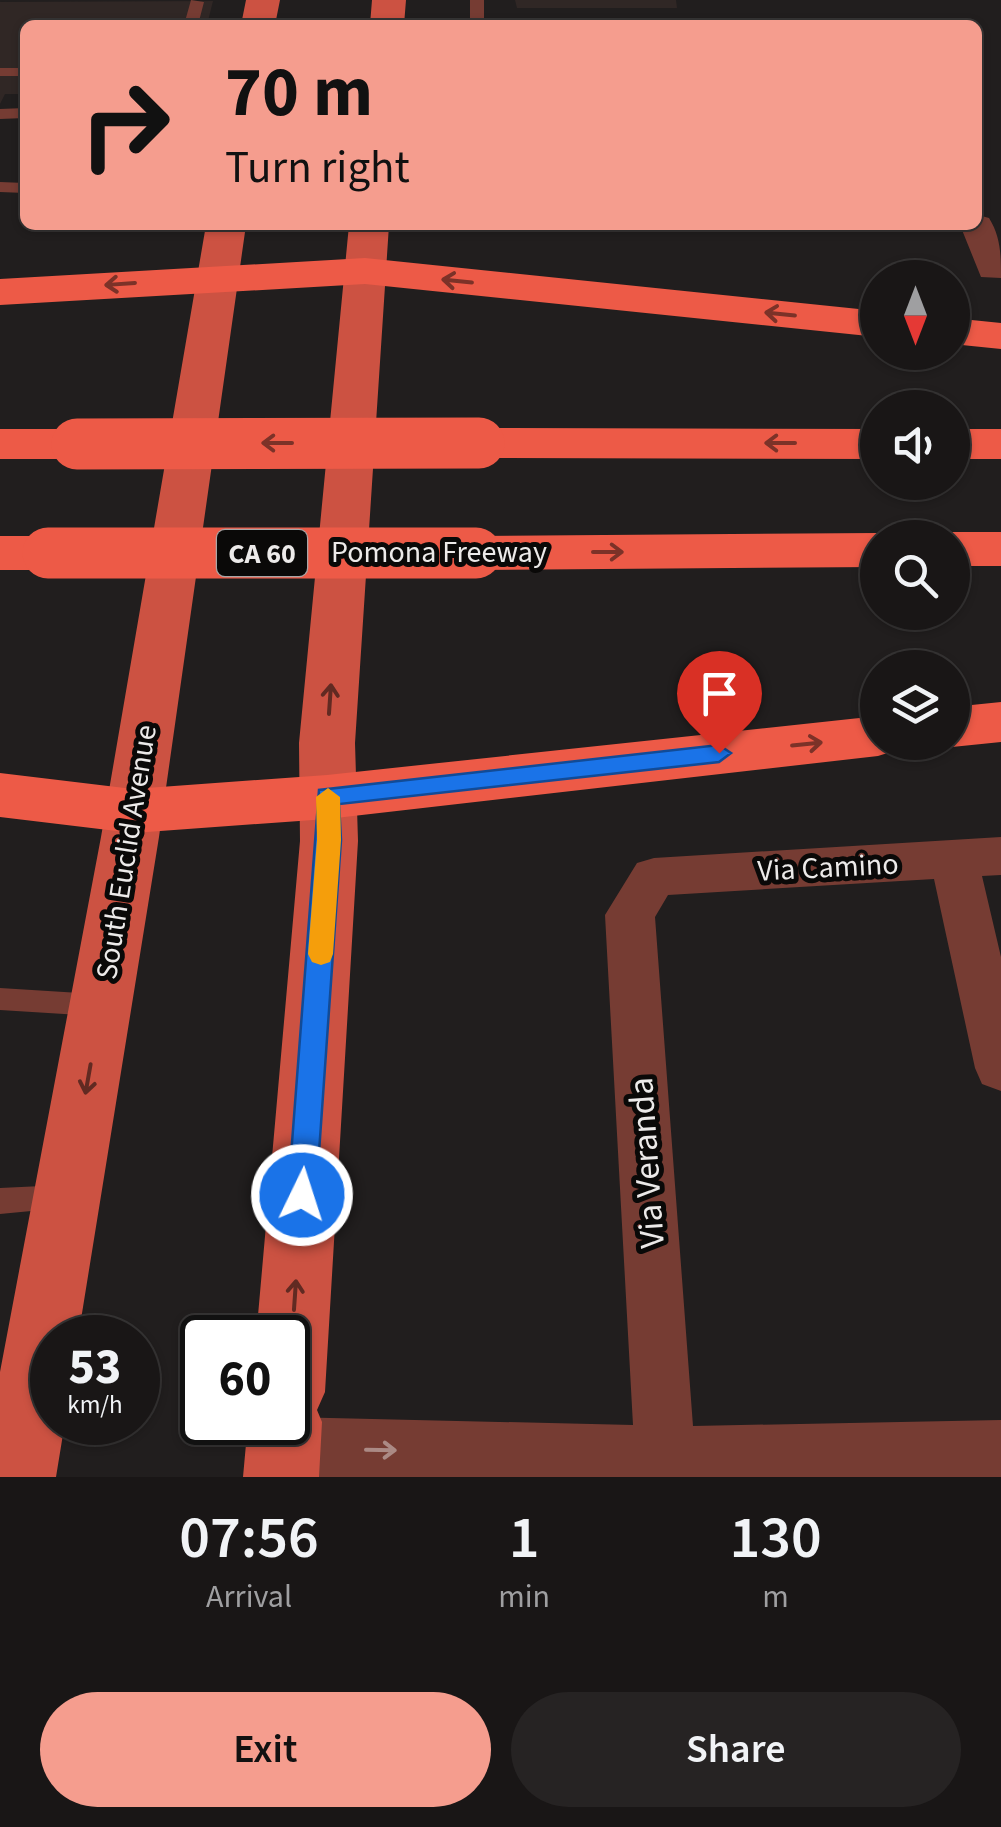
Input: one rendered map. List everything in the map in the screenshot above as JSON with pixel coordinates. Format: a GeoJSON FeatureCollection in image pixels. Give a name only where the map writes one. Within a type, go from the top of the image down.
{"type":"FeatureCollection","features":[{"type":"Feature","properties":{"kind":"highway"},"geometry":{"type":"LineString","coordinates":[[0,292],[217,278],[367,248],[860,321]]}},
{"type":"Feature","properties":{"kind":"highway"},"geometry":{"type":"LineString","coordinates":[[970,333],[1001,336]]}},
{"type":"Feature","properties":{"kind":"highway"},"geometry":{"type":"LineString","coordinates":[[0,444],[860,444]]}},
{"type":"Feature","properties":{"kind":"highway"},"geometry":{"type":"LineString","coordinates":[[970,444],[1001,444]]}},
{"type":"Feature","properties":{"kind":"highway"},"geometry":{"type":"LineString","coordinates":[[970,549],[1001,549]]}},
{"type":"Feature","properties":{"kind":"highway","name":"Pomona Freeway"},"geometry":{"type":"LineString","coordinates":[[24,553],[860,550]]}},
{"type":"Feature","properties":{"kind":"highway"},"geometry":{"type":"LineString","coordinates":[[970,725],[1001,722]]}},
{"type":"Feature","properties":{"kind":"highway"},"geometry":{"type":"LineString","coordinates":[[0,795],[133,810],[327,797],[860,738]]}},
{"type":"Feature","properties":{"kind":"main road","name":"South Euclid Avenue"},"geometry":{"type":"LineString","coordinates":[[18,1477],[28,1340],[67,1198],[225,230]]}},
{"type":"Feature","properties":{"kind":"main road"},"geometry":{"type":"LineString","coordinates":[[293,1315],[329,840],[327,743],[367,248]]}},
{"type":"Feature","properties":{"kind":"street"},"geometry":{"type":"LineString","coordinates":[[979,230],[993,270]]}},
{"type":"Feature","properties":{"kind":"street"},"geometry":{"type":"LineString","coordinates":[[977,858],[1001,1068]]}},
{"type":"Feature","properties":{"kind":"street","name":"Via Camino"},"geometry":{"type":"LineString","coordinates":[[654,877],[977,858]]}},
{"type":"Feature","properties":{"kind":"street","name":"Via Veranda"},"geometry":{"type":"LineString","coordinates":[[654,877],[630,915],[665,1456]]}},
{"type":"Feature","properties":{"kind":"street"},"geometry":{"type":"LineString","coordinates":[[310,1436],[665,1456],[1001,1451]]}},
{"type":"Feature","properties":{"kind":"lane"},"geometry":{"type":"LineString","coordinates":[[0,999],[101,1005]]}},
{"type":"Feature","properties":{"kind":"lane"},"geometry":{"type":"LineString","coordinates":[[0,1201],[67,1198]]}},
{"type":"Feature","properties":{"kind":"shaded area"},"geometry":{"type":"Polygon","coordinates":[[[515,0],[676,0],[677,8],[517,8],[515,0]]]}},
{"type":"Feature","properties":{"kind":"shaded area"},"geometry":{"type":"Polygon","coordinates":[[[213,1],[208,20],[20,20],[20,94],[5,94],[0,104],[0,2],[213,1]]]}},
{"type":"Feature","properties":{"kind":"slow traffic"},"geometry":{"type":"LineString","coordinates":[[321,954],[328,797]]}},
{"type":"Feature","properties":{"kind":"route"},"geometry":{"type":"LineString","coordinates":[[302,1195],[329,840],[327,797],[719,753]]}}]}
